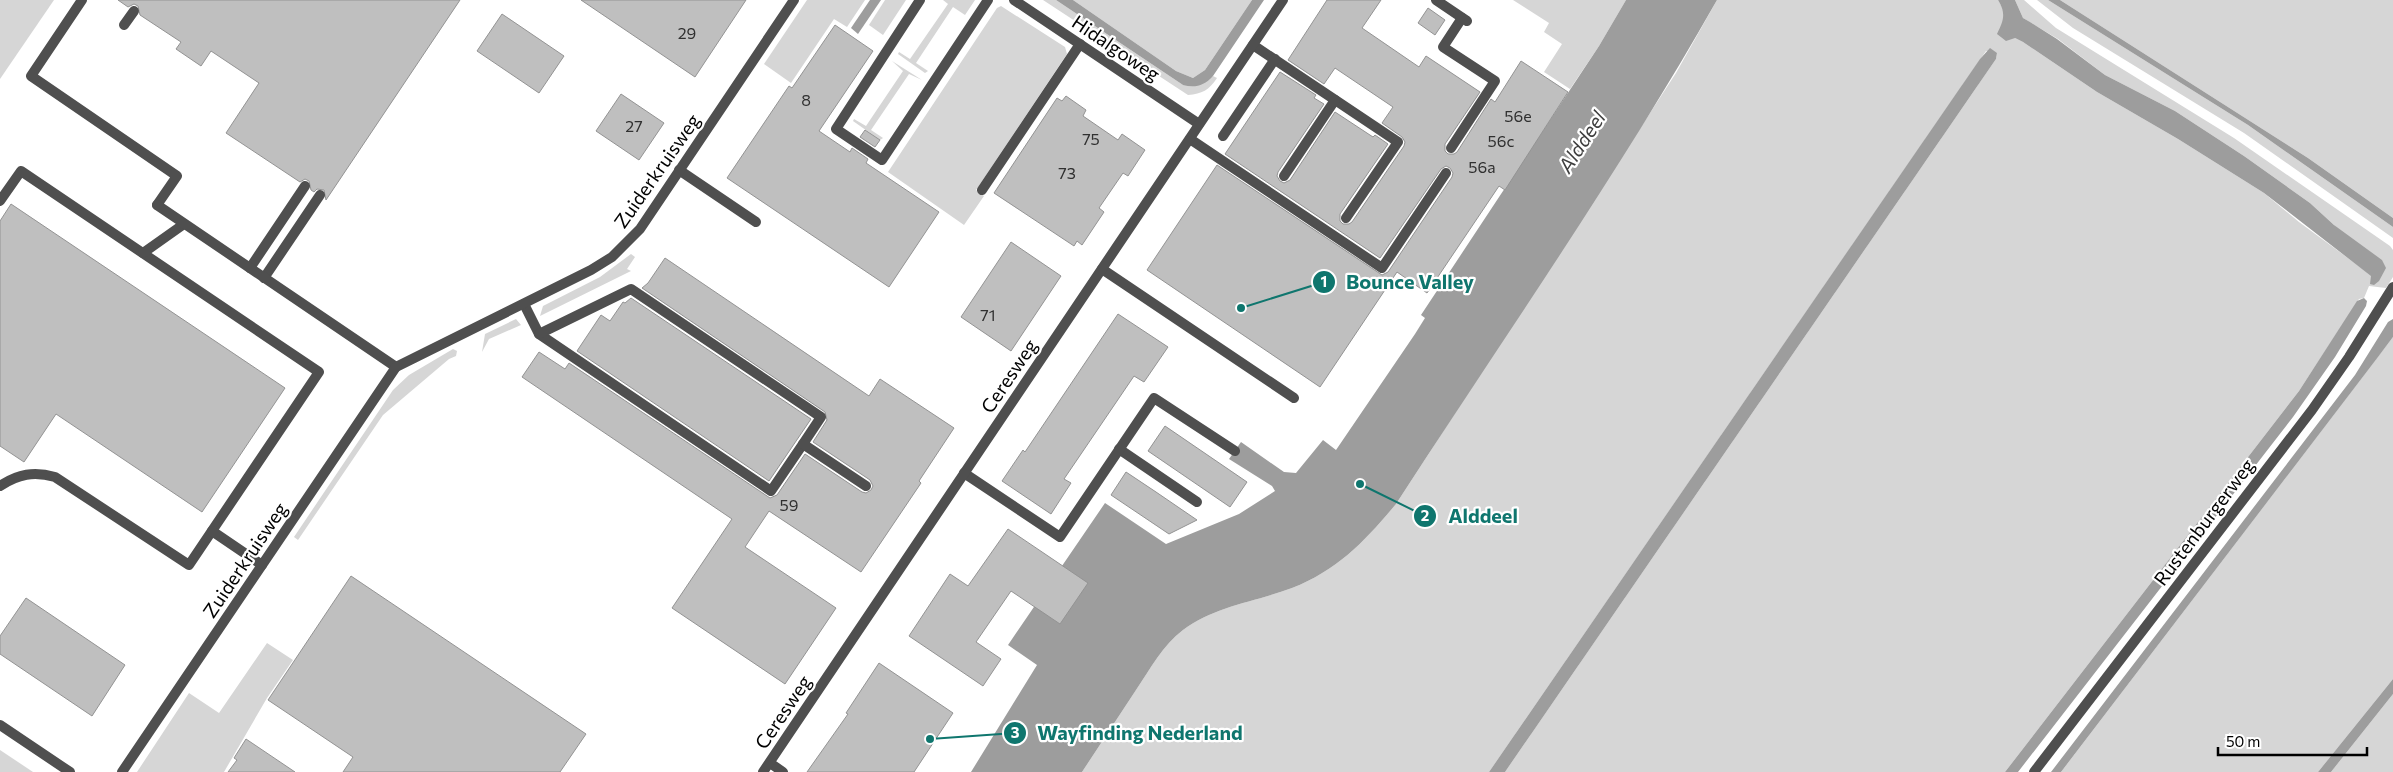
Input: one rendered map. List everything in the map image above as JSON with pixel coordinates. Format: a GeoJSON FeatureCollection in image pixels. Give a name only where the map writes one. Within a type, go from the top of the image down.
{"type":"FeatureCollection","features":[{"type":"Feature","properties":{"kind":"street"},"geometry":{"type":"LineString","coordinates":[[82,0],[31,76],[177,176],[157,205],[396,367]]}},
{"type":"Feature","properties":{"kind":"street","name":"Zuiderkruisweg"},"geometry":{"type":"LineString","coordinates":[[122,772],[396,367],[591,270],[627,244],[640,229],[794,0]]}},
{"type":"Feature","properties":{"kind":"street"},"geometry":{"type":"LineString","coordinates":[[920,0],[836,129],[882,160],[988,0]]}},
{"type":"Feature","properties":{"kind":"street","name":"Hidalgoweg"},"geometry":{"type":"LineString","coordinates":[[1014,0],[1199,124]]}},
{"type":"Feature","properties":{"kind":"street","name":"Ceresweg"},"geometry":{"type":"LineString","coordinates":[[763,772],[1283,0]]}},
{"type":"Feature","properties":{"kind":"street"},"geometry":{"type":"LineString","coordinates":[[1436,0],[1465,19],[1443,47],[1495,81],[1451,148]]}},
{"type":"Feature","properties":{"kind":"street"},"geometry":{"type":"LineString","coordinates":[[124,25],[134,10]]}},
{"type":"Feature","properties":{"kind":"street"},"geometry":{"type":"LineString","coordinates":[[982,190],[1080,44]]}},
{"type":"Feature","properties":{"kind":"street"},"geometry":{"type":"LineString","coordinates":[[1253,45],[1398,142],[1346,218]]}},
{"type":"Feature","properties":{"kind":"street"},"geometry":{"type":"LineString","coordinates":[[1223,136],[1275,59]]}},
{"type":"Feature","properties":{"kind":"street"},"geometry":{"type":"LineString","coordinates":[[1284,176],[1335,100]]}},
{"type":"Feature","properties":{"kind":"street"},"geometry":{"type":"LineString","coordinates":[[1190,139],[1382,268],[1446,173]]}},
{"type":"Feature","properties":{"kind":"street"},"geometry":{"type":"LineString","coordinates":[[679,170],[756,222]]}},
{"type":"Feature","properties":{"kind":"street"},"geometry":{"type":"LineString","coordinates":[[0,201],[21,171],[319,372],[189,565],[55,476],[34,473],[21,475],[0,486]]}},
{"type":"Feature","properties":{"kind":"street"},"geometry":{"type":"LineString","coordinates":[[250,268],[305,186]]}},
{"type":"Feature","properties":{"kind":"street"},"geometry":{"type":"LineString","coordinates":[[264,278],[320,195]]}},
{"type":"Feature","properties":{"kind":"street"},"geometry":{"type":"LineString","coordinates":[[143,253],[184,224]]}},
{"type":"Feature","properties":{"kind":"street"},"geometry":{"type":"LineString","coordinates":[[1102,269],[1294,398]]}},
{"type":"Feature","properties":{"kind":"street","name":"Rustenburgerweg"},"geometry":{"type":"LineString","coordinates":[[2034,772],[2312,410],[2349,357],[2393,287]]}},
{"type":"Feature","properties":{"kind":"street"},"geometry":{"type":"LineString","coordinates":[[524,304],[539,334],[771,491],[821,417],[631,289],[539,334]]}},
{"type":"Feature","properties":{"kind":"street"},"geometry":{"type":"LineString","coordinates":[[964,473],[1060,537],[1154,398],[1235,450]]}},
{"type":"Feature","properties":{"kind":"street"},"geometry":{"type":"LineString","coordinates":[[803,444],[866,486]]}},
{"type":"Feature","properties":{"kind":"street"},"geometry":{"type":"LineString","coordinates":[[1119,450],[1197,502]]}},
{"type":"Feature","properties":{"kind":"street"},"geometry":{"type":"LineString","coordinates":[[212,531],[262,565]]}},
{"type":"Feature","properties":{"kind":"street"},"geometry":{"type":"LineString","coordinates":[[0,725],[70,772]]}},
{"type":"Feature","properties":{"kind":"street"},"geometry":{"type":"LineString","coordinates":[[770,763],[783,772]]}},
{"type":"Feature","properties":{"kind":"shaded area"},"geometry":{"type":"Polygon","coordinates":[[[0,0],[54,0],[0,79],[0,0]]]}},
{"type":"Feature","properties":{"kind":"shaded area"},"geometry":{"type":"Polygon","coordinates":[[[807,0],[865,0],[847,27],[834,19],[791,83],[764,64],[807,0]]]}},
{"type":"Feature","properties":{"kind":"shaded area"},"geometry":{"type":"Polygon","coordinates":[[[885,0],[906,0],[883,35],[869,25],[885,0]]]}},
{"type":"Feature","properties":{"kind":"shaded area"},"geometry":{"type":"Polygon","coordinates":[[[943,0],[975,0],[965,15],[953,7],[916,63],[928,71],[925,73],[898,54],[899,52],[910,59],[948,4],[943,0]]]}},
{"type":"Feature","properties":{"kind":"shaded area"},"geometry":{"type":"Polygon","coordinates":[[[1043,0],[1056,0],[1183,85],[1209,79],[1213,76],[1217,78],[1205,91],[1188,95],[1043,0]]]}},
{"type":"Feature","properties":{"kind":"shaded area"},"geometry":{"type":"Polygon","coordinates":[[[1073,0],[1252,0],[1205,70],[1193,78],[1176,71],[1073,0]]]}},
{"type":"Feature","properties":{"kind":"shaded area"},"geometry":{"type":"Polygon","coordinates":[[[1513,0],[1626,0],[1599,46],[1570,89],[1544,72],[1562,44],[1544,32],[1549,23],[1513,0]]]}},
{"type":"Feature","properties":{"kind":"shaded area"},"geometry":{"type":"Polygon","coordinates":[[[1717,0],[1998,0],[2002,7],[2010,38],[2023,42],[2097,92],[2178,139],[2264,193],[2299,222],[2379,281],[2334,225],[2310,203],[2244,156],[2175,111],[2105,75],[2058,39],[2023,18],[2015,0],[2024,0],[2056,28],[2234,138],[2390,246],[2393,250],[2393,277],[2386,288],[2369,286],[2364,298],[2359,299],[2299,391],[2005,772],[1505,772],[1996,59],[1997,53],[1986,51],[1489,772],[1082,772],[1157,658],[1183,630],[1208,615],[1278,593],[1308,581],[1350,553],[1396,504],[1676,73],[1717,0]]]}},
{"type":"Feature","properties":{"kind":"shaded area"},"geometry":{"type":"Polygon","coordinates":[[[2037,0],[2048,0],[2248,125],[2393,227],[2393,238],[2244,133],[2073,28],[2037,0]]]}},
{"type":"Feature","properties":{"kind":"shaded area"},"geometry":{"type":"Polygon","coordinates":[[[2060,0],[2393,0],[2393,218],[2308,158],[2060,0]]]}},
{"type":"Feature","properties":{"kind":"shaded area"},"geometry":{"type":"Polygon","coordinates":[[[1001,6],[1065,47],[1067,54],[976,190],[984,196],[964,225],[888,172],[997,8],[1001,6]]]}},
{"type":"Feature","properties":{"kind":"shaded area"},"geometry":{"type":"Polygon","coordinates":[[[892,61],[922,80],[909,74],[871,130],[883,138],[880,140],[853,121],[854,119],[866,126],[903,71],[892,61]]]}},
{"type":"Feature","properties":{"kind":"shaded area"},"geometry":{"type":"Polygon","coordinates":[[[631,254],[635,257],[627,269],[631,271],[540,316],[543,306],[600,277],[631,254]]]}},
{"type":"Feature","properties":{"kind":"shaded area"},"geometry":{"type":"Polygon","coordinates":[[[516,319],[521,325],[489,339],[482,352],[485,334],[516,319]]]}},
{"type":"Feature","properties":{"kind":"shaded area"},"geometry":{"type":"Polygon","coordinates":[[[2393,337],[2393,679],[2318,772],[2061,772],[2393,337]]]}},
{"type":"Feature","properties":{"kind":"shaded area"},"geometry":{"type":"Polygon","coordinates":[[[453,349],[457,351],[456,356],[449,359],[383,415],[298,540],[294,537],[393,390],[409,375],[453,349]]]}},
{"type":"Feature","properties":{"kind":"shaded area"},"geometry":{"type":"Polygon","coordinates":[[[267,643],[293,660],[267,698],[224,772],[137,772],[189,693],[219,713],[267,643]]]}},
{"type":"Feature","properties":{"kind":"shaded area"},"geometry":{"type":"Polygon","coordinates":[[[2393,694],[2393,772],[2331,772],[2393,694]]]}},
{"type":"Feature","properties":{"kind":"shaded area"},"geometry":{"type":"Polygon","coordinates":[[[0,750],[33,772],[0,772],[0,750]]]}},
{"type":"Feature","properties":{"kind":"water"},"geometry":{"type":"Polygon","coordinates":[[[870,0],[881,0],[858,34],[851,28],[870,0]]]}},
{"type":"Feature","properties":{"kind":"water"},"geometry":{"type":"Polygon","coordinates":[[[1056,0],[1073,0],[1176,71],[1193,78],[1205,70],[1252,0],[1264,0],[1213,76],[1203,84],[1191,86],[1183,85],[1056,0]]]}},
{"type":"Feature","properties":{"kind":"water"},"geometry":{"type":"Polygon","coordinates":[[[1626,0],[1717,0],[1680,64],[1601,191],[1396,504],[1350,553],[1308,581],[1278,593],[1208,615],[1183,630],[1157,658],[1082,772],[971,772],[1037,665],[1008,645],[1105,503],[1166,544],[1239,514],[1275,491],[1272,486],[1229,459],[1241,442],[1284,472],[1296,473],[1323,440],[1336,450],[1415,334],[1425,318],[1421,315],[1599,46],[1626,0]]]}},
{"type":"Feature","properties":{"kind":"water"},"geometry":{"type":"Polygon","coordinates":[[[1998,0],[2015,0],[2023,18],[2057,39],[2105,75],[2175,111],[2244,156],[2310,203],[2334,225],[2382,260],[2386,268],[2379,281],[2374,285],[2370,284],[2371,276],[2264,193],[2178,139],[2097,92],[2023,42],[2015,38],[2006,41],[1997,34],[2003,17],[1998,0]]]}},
{"type":"Feature","properties":{"kind":"water"},"geometry":{"type":"Polygon","coordinates":[[[2048,0],[2060,0],[2308,158],[2393,218],[2393,227],[2248,125],[2048,0]]]}},
{"type":"Feature","properties":{"kind":"water"},"geometry":{"type":"Polygon","coordinates":[[[1990,48],[1997,53],[1996,59],[1505,772],[1489,772],[1980,59],[1990,48]]]}},
{"type":"Feature","properties":{"kind":"water"},"geometry":{"type":"Polygon","coordinates":[[[2364,298],[2367,301],[2366,306],[2335,357],[2293,417],[2018,772],[2005,772],[2299,391],[2357,301],[2364,298]]]}},
{"type":"Feature","properties":{"kind":"water"},"geometry":{"type":"Polygon","coordinates":[[[2393,319],[2393,337],[2378,357],[2061,772],[2051,772],[2355,375],[2388,322],[2393,319]]]}},
{"type":"Feature","properties":{"kind":"water"},"geometry":{"type":"Polygon","coordinates":[[[2393,679],[2393,694],[2331,772],[2318,772],[2393,679]]]}},
{"type":"Feature","properties":{"kind":"building"},"geometry":{"type":"Polygon","coordinates":[[[118,0],[460,0],[326,200],[324,190],[317,189],[314,192],[311,190],[309,181],[305,179],[300,182],[226,133],[259,83],[211,51],[201,66],[176,49],[181,42],[140,15],[138,6],[134,4],[128,7],[118,0]]]}},
{"type":"Feature","properties":{"kind":"building"},"geometry":{"type":"Polygon","coordinates":[[[581,0],[746,0],[695,77],[581,0]]]}},
{"type":"Feature","properties":{"kind":"building"},"geometry":{"type":"Polygon","coordinates":[[[1327,0],[1381,0],[1362,28],[1419,67],[1426,56],[1480,92],[1445,144],[1445,151],[1448,154],[1457,152],[1491,99],[1495,102],[1521,61],[1568,92],[1505,190],[1499,186],[1427,293],[1397,272],[1320,387],[1147,270],[1217,165],[1382,275],[1388,272],[1452,177],[1453,173],[1450,168],[1446,166],[1441,169],[1380,258],[1225,154],[1280,72],[1316,95],[1314,98],[1324,104],[1278,172],[1277,176],[1280,181],[1284,183],[1290,180],[1335,112],[1373,137],[1375,135],[1388,144],[1340,214],[1340,221],[1343,224],[1352,222],[1404,146],[1405,142],[1402,137],[1382,123],[1393,107],[1335,68],[1324,84],[1288,60],[1327,0]]]}},
{"type":"Feature","properties":{"kind":"building"},"geometry":{"type":"Polygon","coordinates":[[[1428,8],[1445,20],[1435,35],[1418,23],[1428,8]]]}},
{"type":"Feature","properties":{"kind":"building"},"geometry":{"type":"Polygon","coordinates":[[[502,14],[564,56],[539,93],[477,51],[502,14]]]}},
{"type":"Feature","properties":{"kind":"building"},"geometry":{"type":"Polygon","coordinates":[[[835,25],[873,51],[819,131],[850,152],[852,148],[868,159],[866,163],[939,212],[889,287],[727,178],[789,86],[792,88],[835,25]]]}},
{"type":"Feature","properties":{"kind":"building"},"geometry":{"type":"Polygon","coordinates":[[[621,94],[664,123],[639,160],[596,131],[621,94]]]}},
{"type":"Feature","properties":{"kind":"building"},"geometry":{"type":"Polygon","coordinates":[[[1066,96],[1086,110],[1083,116],[1118,140],[1122,134],[1145,150],[1128,176],[1123,173],[1099,208],[1104,212],[1082,245],[1077,241],[1074,246],[994,193],[1057,98],[1062,101],[1066,96]]]}},
{"type":"Feature","properties":{"kind":"building"},"geometry":{"type":"Polygon","coordinates":[[[865,130],[880,140],[875,147],[860,137],[865,130]]]}},
{"type":"Feature","properties":{"kind":"building"},"geometry":{"type":"Polygon","coordinates":[[[11,204],[285,388],[202,512],[56,414],[24,462],[0,446],[0,221],[11,204]]]}},
{"type":"Feature","properties":{"kind":"building"},"geometry":{"type":"Polygon","coordinates":[[[1011,242],[1061,276],[1011,351],[961,317],[1011,242]]]}},
{"type":"Feature","properties":{"kind":"building"},"geometry":{"type":"Polygon","coordinates":[[[665,258],[869,396],[880,379],[954,428],[919,481],[921,483],[861,572],[769,511],[745,547],[836,608],[785,684],[672,608],[732,519],[522,377],[539,352],[565,369],[569,363],[770,498],[777,495],[805,454],[862,492],[866,493],[871,490],[873,486],[870,480],[813,442],[827,420],[825,412],[642,288],[648,283],[665,258]]]}},
{"type":"Feature","properties":{"kind":"building"},"geometry":{"type":"Polygon","coordinates":[[[631,298],[811,419],[769,481],[577,351],[601,315],[610,321],[623,302],[625,303],[631,298]]]}},
{"type":"Feature","properties":{"kind":"building"},"geometry":{"type":"Polygon","coordinates":[[[1118,314],[1168,347],[1144,382],[1134,376],[1064,479],[1071,483],[1051,514],[1002,481],[1023,450],[1025,452],[1118,314]]]}},
{"type":"Feature","properties":{"kind":"building"},"geometry":{"type":"Polygon","coordinates":[[[1165,426],[1247,482],[1230,507],[1148,451],[1165,426]]]}},
{"type":"Feature","properties":{"kind":"building"},"geometry":{"type":"Polygon","coordinates":[[[1126,472],[1197,520],[1169,534],[1111,495],[1126,472]]]}},
{"type":"Feature","properties":{"kind":"building"},"geometry":{"type":"Polygon","coordinates":[[[1008,529],[1088,583],[1060,624],[1011,591],[976,642],[1001,659],[983,686],[909,636],[950,574],[968,586],[1008,529]]]}},
{"type":"Feature","properties":{"kind":"building"},"geometry":{"type":"Polygon","coordinates":[[[351,576],[586,734],[560,772],[343,772],[353,757],[268,700],[351,576]]]}},
{"type":"Feature","properties":{"kind":"building"},"geometry":{"type":"Polygon","coordinates":[[[26,598],[125,665],[92,716],[0,654],[0,636],[26,598]]]}},
{"type":"Feature","properties":{"kind":"building"},"geometry":{"type":"Polygon","coordinates":[[[879,663],[953,713],[914,772],[807,772],[848,714],[846,713],[879,663]]]}},
{"type":"Feature","properties":{"kind":"building"},"geometry":{"type":"Polygon","coordinates":[[[246,739],[295,772],[228,772],[237,760],[234,758],[246,739]]]}},
{"type":"Feature","properties":{"kind":"place","name":"Bounce Valley"},"geometry":{"type":"Point","coordinates":[1241,308]}},
{"type":"Feature","properties":{"kind":"place","name":"Alddeel"},"geometry":{"type":"Point","coordinates":[1360,484]}},
{"type":"Feature","properties":{"kind":"place","name":"Wayfinding Nederland"},"geometry":{"type":"Point","coordinates":[930,739]}}]}
